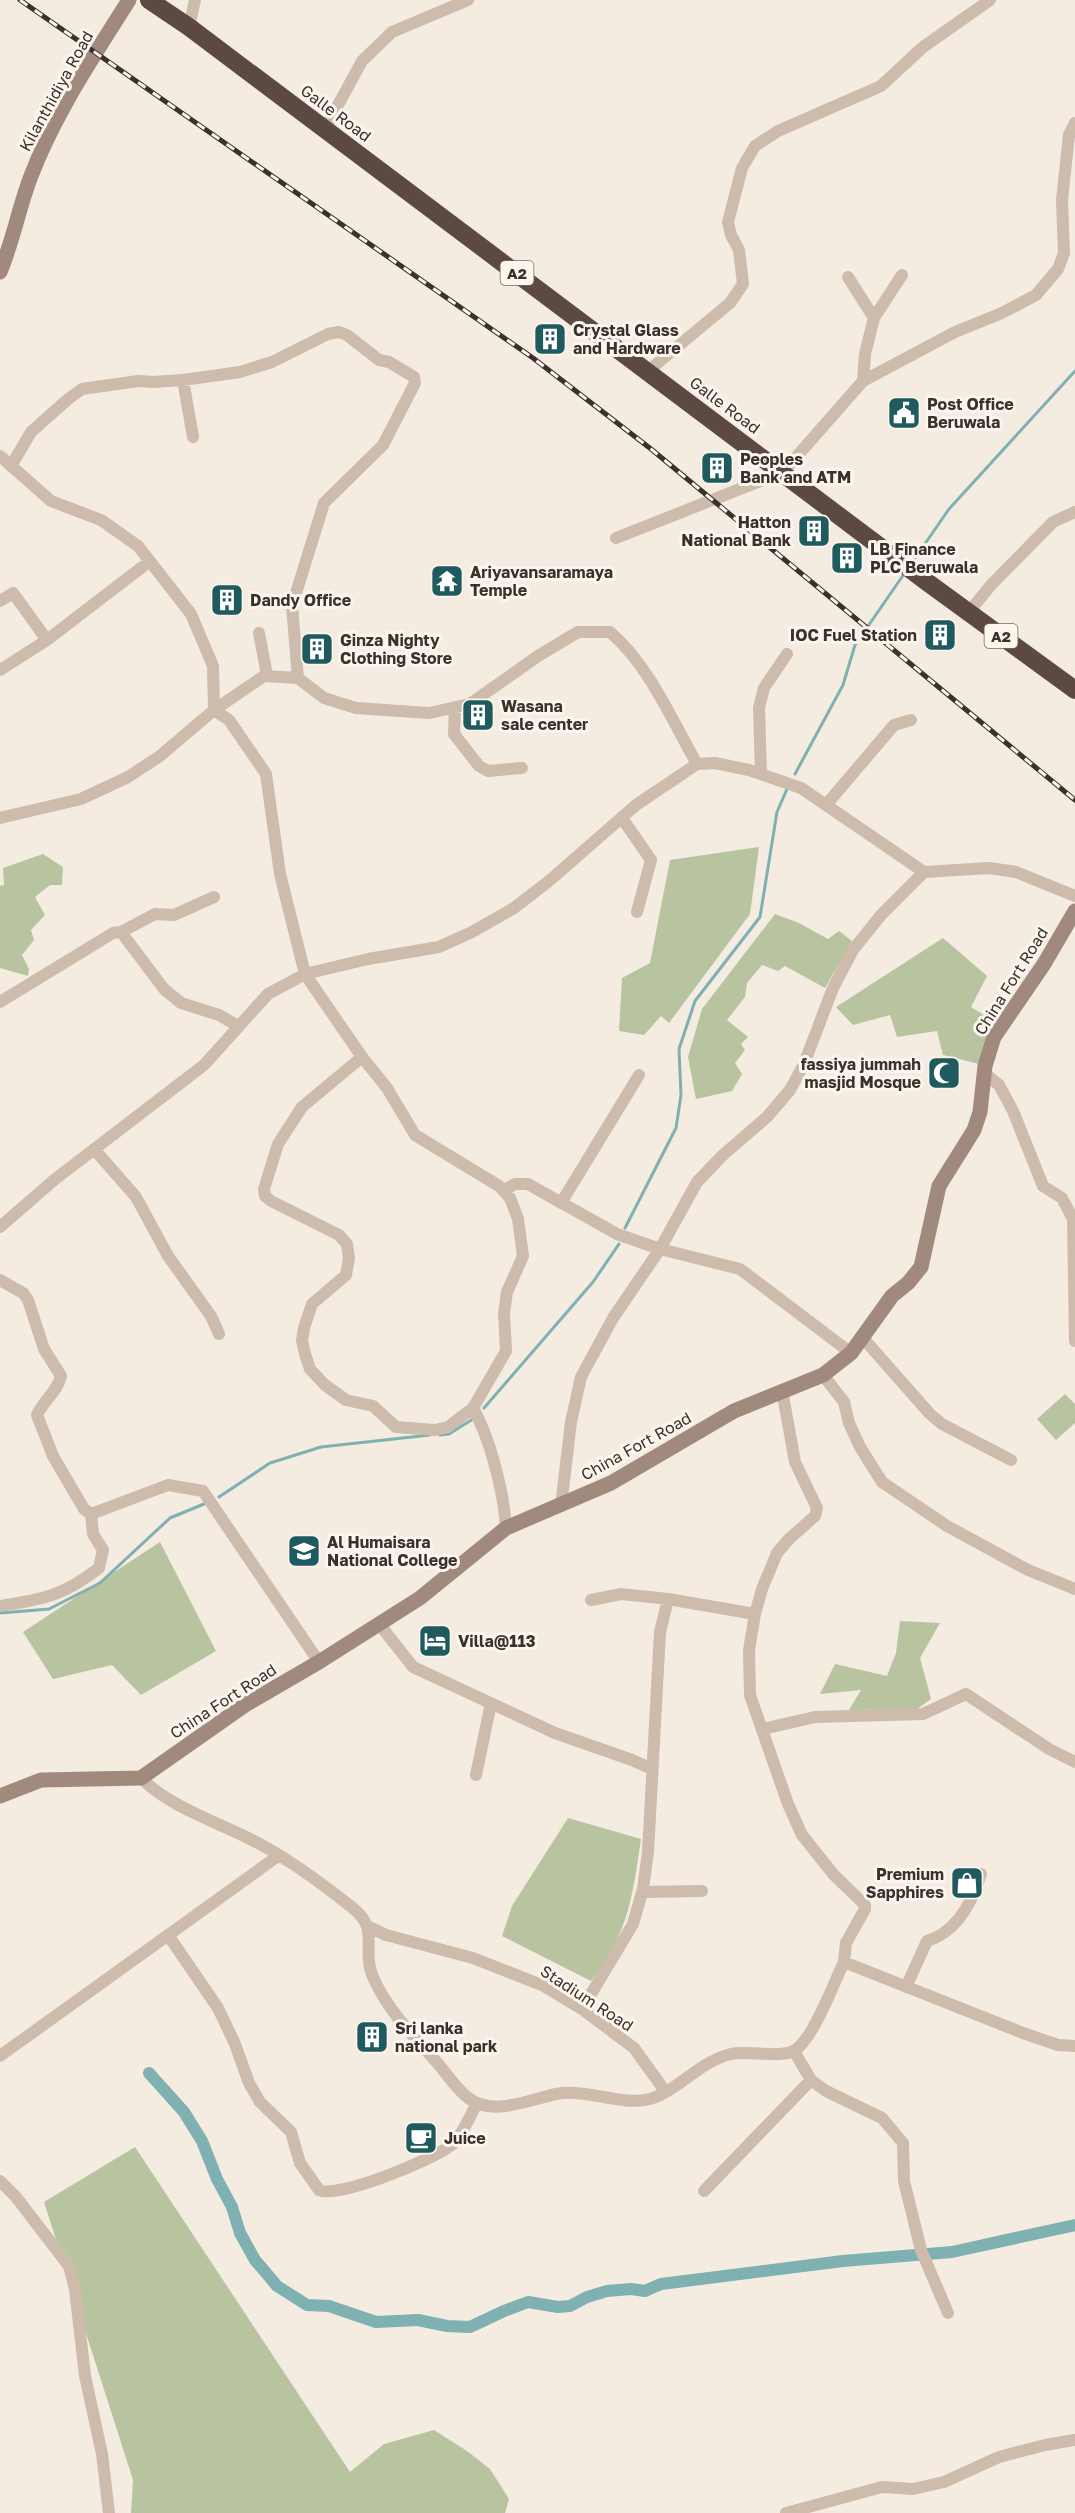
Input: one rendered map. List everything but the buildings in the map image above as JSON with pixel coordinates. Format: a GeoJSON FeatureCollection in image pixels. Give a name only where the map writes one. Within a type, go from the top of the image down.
{"type":"FeatureCollection","features":[{"type":"Feature","properties":{"kind":"highway","name":"Galle Road"},"geometry":{"type":"LineString","coordinates":[[149,0],[189,27],[927,582],[1075,690]]}},
{"type":"Feature","properties":{"kind":"street","name":"Kilanthidiya Road"},"geometry":{"type":"LineString","coordinates":[[0,272],[31,176],[44,146],[58,118],[129,0]]}},
{"type":"Feature","properties":{"kind":"street"},"geometry":{"type":"LineString","coordinates":[[189,27],[195,0]]}},
{"type":"Feature","properties":{"kind":"street"},"geometry":{"type":"LineString","coordinates":[[324,129],[362,61],[392,32],[468,0]]}},
{"type":"Feature","properties":{"kind":"street"},"geometry":{"type":"LineString","coordinates":[[648,371],[730,303],[743,284],[739,250],[731,235],[728,222],[742,168],[755,146],[777,131],[881,86],[923,47],[990,0]]}},
{"type":"Feature","properties":{"kind":"street"},"geometry":{"type":"LineString","coordinates":[[616,538],[783,472],[863,381],[955,332],[1011,309],[1036,295],[1058,269],[1064,252],[1062,200],[1069,135],[1075,123]]}},
{"type":"Feature","properties":{"kind":"street"},"geometry":{"type":"LineString","coordinates":[[863,381],[865,354],[874,318],[902,275]]}},
{"type":"Feature","properties":{"kind":"street"},"geometry":{"type":"LineString","coordinates":[[848,277],[874,318]]}},
{"type":"Feature","properties":{"kind":"street"},"geometry":{"type":"LineString","coordinates":[[11,466],[31,432],[82,389],[138,381],[154,382],[213,377],[272,362],[328,334],[339,332],[347,335],[379,360],[389,362],[414,377],[415,383],[383,445],[324,503],[292,606],[298,678]]}},
{"type":"Feature","properties":{"kind":"street"},"geometry":{"type":"LineString","coordinates":[[183,380],[193,437]]}},
{"type":"Feature","properties":{"kind":"street"},"geometry":{"type":"LineString","coordinates":[[0,456],[51,501],[101,520],[138,546],[191,614],[213,666],[214,710]]}},
{"type":"Feature","properties":{"kind":"street"},"geometry":{"type":"LineString","coordinates":[[969,612],[991,585],[1053,522],[1075,512]]}},
{"type":"Feature","properties":{"kind":"street"},"geometry":{"type":"LineString","coordinates":[[0,670],[47,640],[150,561]]}},
{"type":"Feature","properties":{"kind":"street"},"geometry":{"type":"LineString","coordinates":[[0,601],[13,593],[47,640]]}},
{"type":"Feature","properties":{"kind":"street"},"geometry":{"type":"LineString","coordinates":[[0,818],[81,799],[128,777],[160,756],[214,710],[267,675],[298,678],[324,698],[356,708],[429,713],[470,704],[538,656],[578,632],[610,632],[625,644],[641,665],[697,764]]}},
{"type":"Feature","properties":{"kind":"street"},"geometry":{"type":"LineString","coordinates":[[259,633],[267,675]]}},
{"type":"Feature","properties":{"kind":"street"},"geometry":{"type":"LineString","coordinates":[[761,774],[759,708],[764,688],[787,654]]}},
{"type":"Feature","properties":{"kind":"street"},"geometry":{"type":"LineString","coordinates":[[455,707],[454,734],[479,766],[488,771],[522,768]]}},
{"type":"Feature","properties":{"kind":"street"},"geometry":{"type":"LineString","coordinates":[[214,710],[229,720],[266,774],[280,874],[305,974],[362,1057],[387,1088],[415,1135],[504,1190],[519,1220],[524,1256],[507,1292],[504,1313],[506,1351],[473,1408],[448,1427],[435,1430],[396,1427],[373,1406],[346,1400],[325,1385],[310,1369],[302,1341],[304,1328],[312,1304],[346,1275],[350,1258],[347,1244],[339,1235],[271,1202],[265,1196],[264,1189],[278,1144],[302,1107],[362,1057]]}},
{"type":"Feature","properties":{"kind":"street"},"geometry":{"type":"LineString","coordinates":[[826,805],[894,725],[911,720]]}},
{"type":"Feature","properties":{"kind":"street"},"geometry":{"type":"LineString","coordinates":[[0,1227],[54,1180],[204,1065],[268,994],[305,974],[368,959],[439,947],[472,932],[514,908],[549,881],[636,805],[697,764],[715,763],[761,774],[801,788],[924,872],[998,869],[1016,872],[1075,896]]}},
{"type":"Feature","properties":{"kind":"street"},"geometry":{"type":"LineString","coordinates":[[622,818],[651,860],[637,912]]}},
{"type":"Feature","properties":{"kind":"street"},"geometry":{"type":"LineString","coordinates":[[561,1506],[572,1422],[581,1377],[613,1318],[660,1249],[697,1182],[723,1155],[767,1117],[789,1090],[804,1064],[833,988],[853,950],[881,915],[924,872]]}},
{"type":"Feature","properties":{"kind":"street"},"geometry":{"type":"LineString","coordinates":[[0,1002],[113,933],[121,932],[155,914],[174,915],[214,897]]}},
{"type":"Feature","properties":{"kind":"street","name":"China Fort Road"},"geometry":{"type":"LineString","coordinates":[[141,1778],[245,1705],[380,1625],[420,1598],[506,1528],[611,1483],[734,1411],[823,1375],[851,1353],[892,1296],[908,1283],[921,1267],[939,1186],[974,1130],[980,1112],[987,1055],[994,1037],[1044,964],[1075,911]]}},
{"type":"Feature","properties":{"kind":"street"},"geometry":{"type":"LineString","coordinates":[[121,932],[164,988],[181,1003],[219,1015],[238,1026]]}},
{"type":"Feature","properties":{"kind":"street"},"geometry":{"type":"LineString","coordinates":[[984,1073],[999,1085],[1043,1186],[1062,1198],[1073,1218],[1075,1341]]}},
{"type":"Feature","properties":{"kind":"street"},"geometry":{"type":"LineString","coordinates":[[561,1203],[639,1075]]}},
{"type":"Feature","properties":{"kind":"street"},"geometry":{"type":"LineString","coordinates":[[94,1149],[136,1197],[168,1256],[211,1316],[219,1334]]}},
{"type":"Feature","properties":{"kind":"street"},"geometry":{"type":"LineString","coordinates":[[504,1190],[515,1184],[528,1184],[617,1234],[660,1249],[740,1269],[851,1353]]}},
{"type":"Feature","properties":{"kind":"street"},"geometry":{"type":"LineString","coordinates":[[0,1280],[23,1293],[28,1300],[44,1349],[61,1378],[37,1415],[53,1456],[84,1509],[91,1514],[93,1534],[103,1550],[99,1568],[62,1593],[35,1601],[0,1606]]}},
{"type":"Feature","properties":{"kind":"street"},"geometry":{"type":"LineString","coordinates":[[863,1338],[936,1419],[1011,1460]]}},
{"type":"Feature","properties":{"kind":"street"},"geometry":{"type":"LineString","coordinates":[[823,1375],[844,1402],[849,1424],[860,1447],[882,1482],[947,1526],[1028,1570],[1075,1589]]}},
{"type":"Feature","properties":{"kind":"street"},"geometry":{"type":"LineString","coordinates":[[0,1796],[41,1780],[141,1778],[159,1794],[260,1844],[297,1867],[354,1910],[369,1927],[368,1964],[375,1982],[423,2047],[466,2097],[477,2103],[506,2105],[568,2093],[637,2100],[651,2098],[718,2058],[745,2052],[782,2054],[794,2051],[812,2030],[844,1962],[846,1943],[865,1905],[834,1875],[801,1834],[788,1804],[750,1695],[749,1650],[755,1614],[766,1576],[777,1553],[815,1516],[817,1508],[795,1462],[782,1390]]}},
{"type":"Feature","properties":{"kind":"street"},"geometry":{"type":"LineString","coordinates":[[473,1408],[481,1422],[504,1504],[506,1528]]}},
{"type":"Feature","properties":{"kind":"street"},"geometry":{"type":"LineString","coordinates":[[91,1514],[168,1485],[203,1491],[319,1662]]}},
{"type":"Feature","properties":{"kind":"street"},"geometry":{"type":"LineString","coordinates":[[591,1600],[621,1594],[668,1599],[755,1614]]}},
{"type":"Feature","properties":{"kind":"street"},"geometry":{"type":"LineString","coordinates":[[582,2009],[633,1924],[642,1892],[648,1852],[660,1632],[668,1599]]}},
{"type":"Feature","properties":{"kind":"street"},"geometry":{"type":"LineString","coordinates":[[380,1625],[413,1667],[555,1733],[652,1769]]}},
{"type":"Feature","properties":{"kind":"street"},"geometry":{"type":"LineString","coordinates":[[763,1729],[815,1717],[923,1714],[966,1694],[1048,1749],[1075,1762]]}},
{"type":"Feature","properties":{"kind":"street"},"geometry":{"type":"LineString","coordinates":[[476,1775],[491,1703]]}},
{"type":"Feature","properties":{"kind":"street"},"geometry":{"type":"LineString","coordinates":[[0,2056],[278,1856]]}},
{"type":"Feature","properties":{"kind":"street"},"geometry":{"type":"LineString","coordinates":[[906,1987],[927,1941],[940,1936],[953,1925],[968,1906],[981,1875]]}},
{"type":"Feature","properties":{"kind":"street"},"geometry":{"type":"LineString","coordinates":[[642,1892],[702,1892]]}},
{"type":"Feature","properties":{"kind":"street","name":"Stadium Road"},"geometry":{"type":"LineString","coordinates":[[369,1927],[386,1935],[505,1969],[544,1986],[582,2009],[634,2048],[665,2091]]}},
{"type":"Feature","properties":{"kind":"street"},"geometry":{"type":"LineString","coordinates":[[168,1935],[218,2008],[236,2043],[249,2083],[260,2102],[291,2132],[300,2163],[319,2190],[333,2192],[408,2169],[452,2145],[477,2103]]}},
{"type":"Feature","properties":{"kind":"street"},"geometry":{"type":"LineString","coordinates":[[844,1962],[1023,2033],[1058,2045],[1075,2046]]}},
{"type":"Feature","properties":{"kind":"street"},"geometry":{"type":"LineString","coordinates":[[794,2051],[811,2080],[826,2091],[882,2118],[903,2143],[904,2181],[922,2254],[948,2313]]}},
{"type":"Feature","properties":{"kind":"street"},"geometry":{"type":"LineString","coordinates":[[704,2191],[811,2080]]}},
{"type":"Feature","properties":{"kind":"street"},"geometry":{"type":"LineString","coordinates":[[0,2181],[16,2197],[69,2266],[75,2289],[85,2376],[102,2454],[109,2513]]}},
{"type":"Feature","properties":{"kind":"street"},"geometry":{"type":"LineString","coordinates":[[786,2513],[882,2487],[913,2489],[944,2482],[999,2457],[1075,2440]]}},
{"type":"Feature","properties":{"kind":"green space"},"geometry":{"type":"Polygon","coordinates":[[[759,847],[750,914],[669,1023],[661,1016],[644,1035],[619,1031],[622,978],[650,963],[670,860],[759,847]]]}},
{"type":"Feature","properties":{"kind":"green space"},"geometry":{"type":"Polygon","coordinates":[[[43,854],[63,867],[62,885],[50,885],[35,897],[45,915],[31,930],[34,940],[22,955],[29,969],[28,976],[0,968],[0,886],[4,885],[3,868],[43,854]]]}},
{"type":"Feature","properties":{"kind":"green space"},"geometry":{"type":"Polygon","coordinates":[[[775,914],[799,923],[828,939],[839,931],[852,941],[825,988],[785,966],[778,971],[762,965],[747,983],[745,997],[727,1020],[748,1037],[741,1044],[745,1050],[735,1063],[742,1074],[732,1091],[696,1099],[688,1057],[702,1009],[775,914]]]}},
{"type":"Feature","properties":{"kind":"green space"},"geometry":{"type":"Polygon","coordinates":[[[943,938],[987,976],[971,1007],[992,1020],[979,1064],[943,1055],[937,1031],[897,1037],[890,1015],[853,1025],[836,1007],[943,938]]]}},
{"type":"Feature","properties":{"kind":"green space"},"geometry":{"type":"Polygon","coordinates":[[[1065,1394],[1075,1404],[1075,1423],[1056,1440],[1037,1419],[1065,1394]]]}},
{"type":"Feature","properties":{"kind":"green space"},"geometry":{"type":"Polygon","coordinates":[[[160,1542],[216,1651],[141,1695],[112,1665],[53,1679],[23,1632],[160,1542]]]}},
{"type":"Feature","properties":{"kind":"green space"},"geometry":{"type":"Polygon","coordinates":[[[900,1621],[940,1623],[920,1658],[931,1699],[917,1709],[849,1710],[861,1690],[820,1694],[835,1664],[887,1676],[896,1653],[900,1621]]]}},
{"type":"Feature","properties":{"kind":"green space"},"geometry":{"type":"Polygon","coordinates":[[[568,1818],[641,1839],[627,1914],[614,1946],[591,1981],[502,1936],[512,1906],[568,1818]]]}},
{"type":"Feature","properties":{"kind":"green space"},"geometry":{"type":"Polygon","coordinates":[[[135,2147],[350,2472],[384,2444],[434,2430],[490,2469],[509,2499],[505,2513],[131,2513],[133,2480],[44,2202],[135,2147]]]}},
{"type":"Feature","properties":{"kind":"waterway"},"geometry":{"type":"LineString","coordinates":[[911,564],[949,509],[1075,371]]}},
{"type":"Feature","properties":{"kind":"waterway"},"geometry":{"type":"LineString","coordinates":[[795,774],[843,685],[855,645],[904,574]]}},
{"type":"Feature","properties":{"kind":"waterway"},"geometry":{"type":"LineString","coordinates":[[625,1228],[676,1128],[681,1095],[679,1049],[695,1001],[760,917],[777,812],[787,789]]}},
{"type":"Feature","properties":{"kind":"waterway"},"geometry":{"type":"LineString","coordinates":[[484,1408],[593,1282],[619,1244]]}},
{"type":"Feature","properties":{"kind":"waterway"},"geometry":{"type":"LineString","coordinates":[[440,1435],[449,1434],[473,1419]]}},
{"type":"Feature","properties":{"kind":"waterway"},"geometry":{"type":"LineString","coordinates":[[219,1497],[270,1463],[321,1447],[430,1435]]}},
{"type":"Feature","properties":{"kind":"waterway"},"geometry":{"type":"LineString","coordinates":[[0,1613],[49,1609],[100,1583],[170,1518],[204,1504]]}},
{"type":"Feature","properties":{"kind":"waterway"},"geometry":{"type":"LineString","coordinates":[[149,2073],[184,2112],[202,2141],[217,2179],[232,2207],[240,2233],[255,2260],[277,2286],[307,2305],[329,2306],[376,2322],[418,2320],[447,2326],[470,2327],[528,2302],[558,2307],[570,2306],[587,2297],[607,2291],[631,2289],[645,2291],[661,2284],[843,2261],[952,2252],[1075,2225]]}},
{"type":"Feature","properties":{"kind":"railway"},"geometry":{"type":"LineString","coordinates":[[20,0],[533,358],[651,449],[1075,800]]}},
{"type":"Feature","properties":{"kind":"place","name":"Crystal Glass and Hardware"},"geometry":{"type":"Point","coordinates":[550,339]}},
{"type":"Feature","properties":{"kind":"place","name":"Post Office Beruwala"},"geometry":{"type":"Point","coordinates":[904,413]}},
{"type":"Feature","properties":{"kind":"place","name":"Peoples Bank and ATM"},"geometry":{"type":"Point","coordinates":[717,468]}},
{"type":"Feature","properties":{"kind":"place","name":"Hatton National Bank"},"geometry":{"type":"Point","coordinates":[814,531]}},
{"type":"Feature","properties":{"kind":"place","name":"LB Finance PLC Beruwala"},"geometry":{"type":"Point","coordinates":[847,558]}},
{"type":"Feature","properties":{"kind":"place","name":"Ariyavansaramaya Temple"},"geometry":{"type":"Point","coordinates":[447,581]}},
{"type":"Feature","properties":{"kind":"place","name":"Dandy Office"},"geometry":{"type":"Point","coordinates":[227,600]}},
{"type":"Feature","properties":{"kind":"place","name":"IOC Fuel Station"},"geometry":{"type":"Point","coordinates":[940,635]}},
{"type":"Feature","properties":{"kind":"place","name":"Ginza Nighty Clothing Store"},"geometry":{"type":"Point","coordinates":[317,649]}},
{"type":"Feature","properties":{"kind":"place","name":"Wasana sale center"},"geometry":{"type":"Point","coordinates":[478,715]}},
{"type":"Feature","properties":{"kind":"place","name":"fassiya jummah masjid Mosque"},"geometry":{"type":"Point","coordinates":[944,1073]}},
{"type":"Feature","properties":{"kind":"place","name":"Al Humaisara National College"},"geometry":{"type":"Point","coordinates":[304,1551]}},
{"type":"Feature","properties":{"kind":"place","name":"Villa@113"},"geometry":{"type":"Point","coordinates":[435,1641]}},
{"type":"Feature","properties":{"kind":"place","name":"Premium Sapphires"},"geometry":{"type":"Point","coordinates":[967,1883]}},
{"type":"Feature","properties":{"kind":"place","name":"Sri lanka national park"},"geometry":{"type":"Point","coordinates":[372,2037]}},
{"type":"Feature","properties":{"kind":"place","name":"Juice"},"geometry":{"type":"Point","coordinates":[421,2138]}}]}
